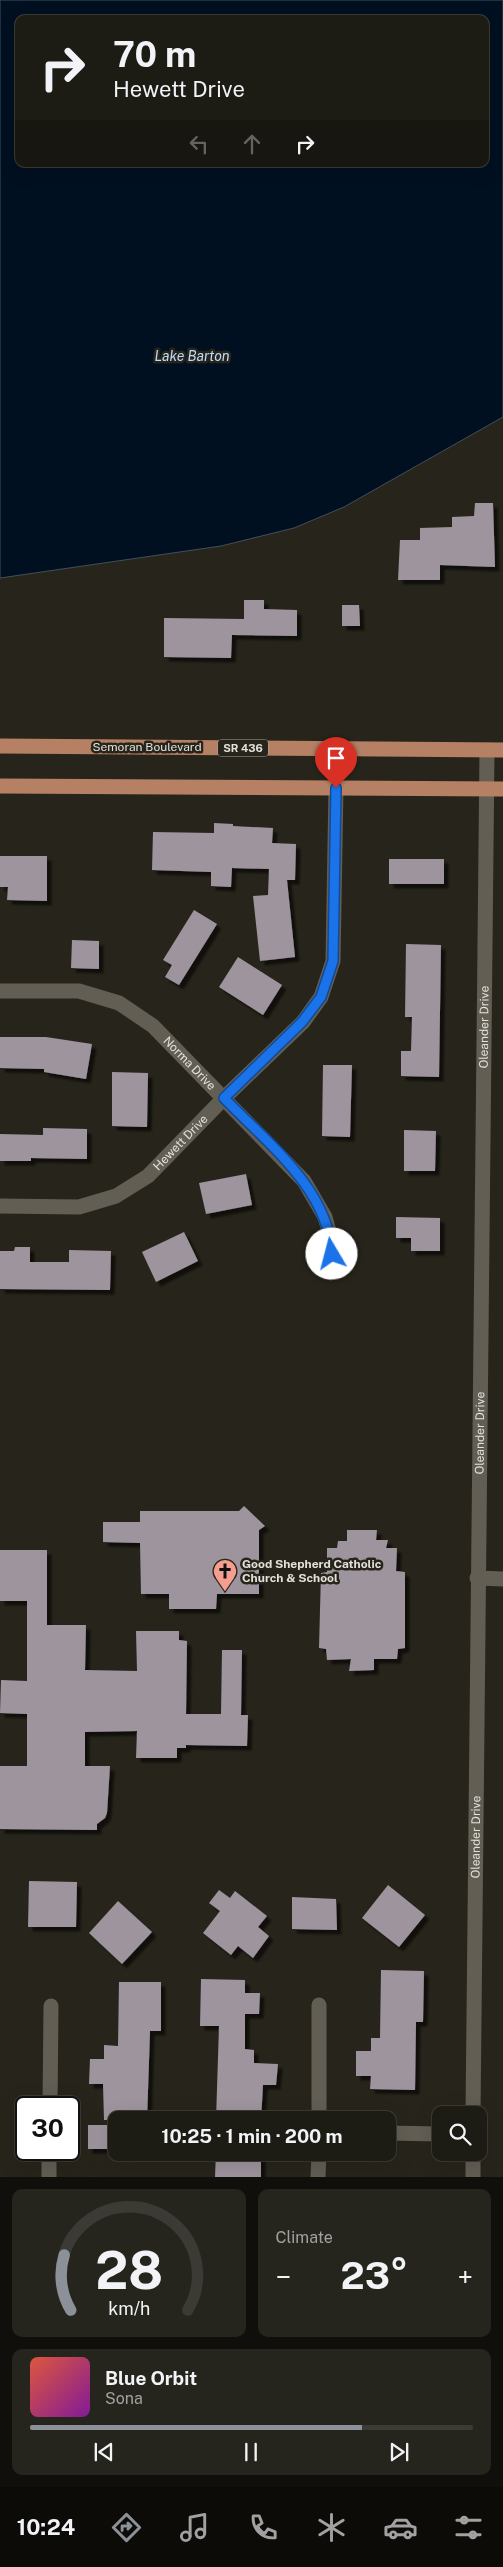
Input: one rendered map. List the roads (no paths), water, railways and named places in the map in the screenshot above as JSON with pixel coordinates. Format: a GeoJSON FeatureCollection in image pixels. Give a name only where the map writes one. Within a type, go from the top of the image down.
{"type":"FeatureCollection","features":[{"type":"Feature","properties":{"kind":"main road","name":"Semoran Boulevard"},"geometry":{"type":"LineString","coordinates":[[0,746],[503,750]]}},
{"type":"Feature","properties":{"kind":"main road"},"geometry":{"type":"LineString","coordinates":[[0,786],[503,789]]}},
{"type":"Feature","properties":{"kind":"street","name":"Oleander Drive"},"geometry":{"type":"LineString","coordinates":[[473,2106],[487,750]]}},
{"type":"Feature","properties":{"kind":"street","name":"Hewett Drive"},"geometry":{"type":"LineString","coordinates":[[0,1206],[80,1207],[116,1196],[148,1176],[302,1022],[321,997],[333,961],[336,788]]}},
{"type":"Feature","properties":{"kind":"street","name":"Norma Drive"},"geometry":{"type":"LineString","coordinates":[[0,990],[79,991],[119,1003],[153,1026],[304,1181],[325,1217],[331,1238],[332,1254]]}},
{"type":"Feature","properties":{"kind":"street"},"geometry":{"type":"LineString","coordinates":[[477,1578],[503,1579]]}},
{"type":"Feature","properties":{"kind":"street"},"geometry":{"type":"LineString","coordinates":[[319,2005],[319,2111]]}},
{"type":"Feature","properties":{"kind":"street"},"geometry":{"type":"LineString","coordinates":[[50,2096],[52,2006]]}},
{"type":"Feature","properties":{"kind":"street"},"geometry":{"type":"LineString","coordinates":[[396,2134],[432,2134]]}},
{"type":"Feature","properties":{"kind":"street"},"geometry":{"type":"LineString","coordinates":[[49,2161],[49,2177]]}},
{"type":"Feature","properties":{"kind":"street"},"geometry":{"type":"LineString","coordinates":[[318,2177],[319,2161]]}},
{"type":"Feature","properties":{"kind":"street"},"geometry":{"type":"LineString","coordinates":[[472,2177],[473,2161]]}},
{"type":"Feature","properties":{"kind":"water","name":"Lake Barton"},"geometry":{"type":"Polygon","coordinates":[[[0,0],[503,0],[503,417],[344,507],[294,528],[221,546],[0,578],[0,0]]]}},
{"type":"Feature","properties":{"kind":"place","name":"Good Shepherd Catholic Church & School"},"geometry":{"type":"Point","coordinates":[225,1592]}}]}
